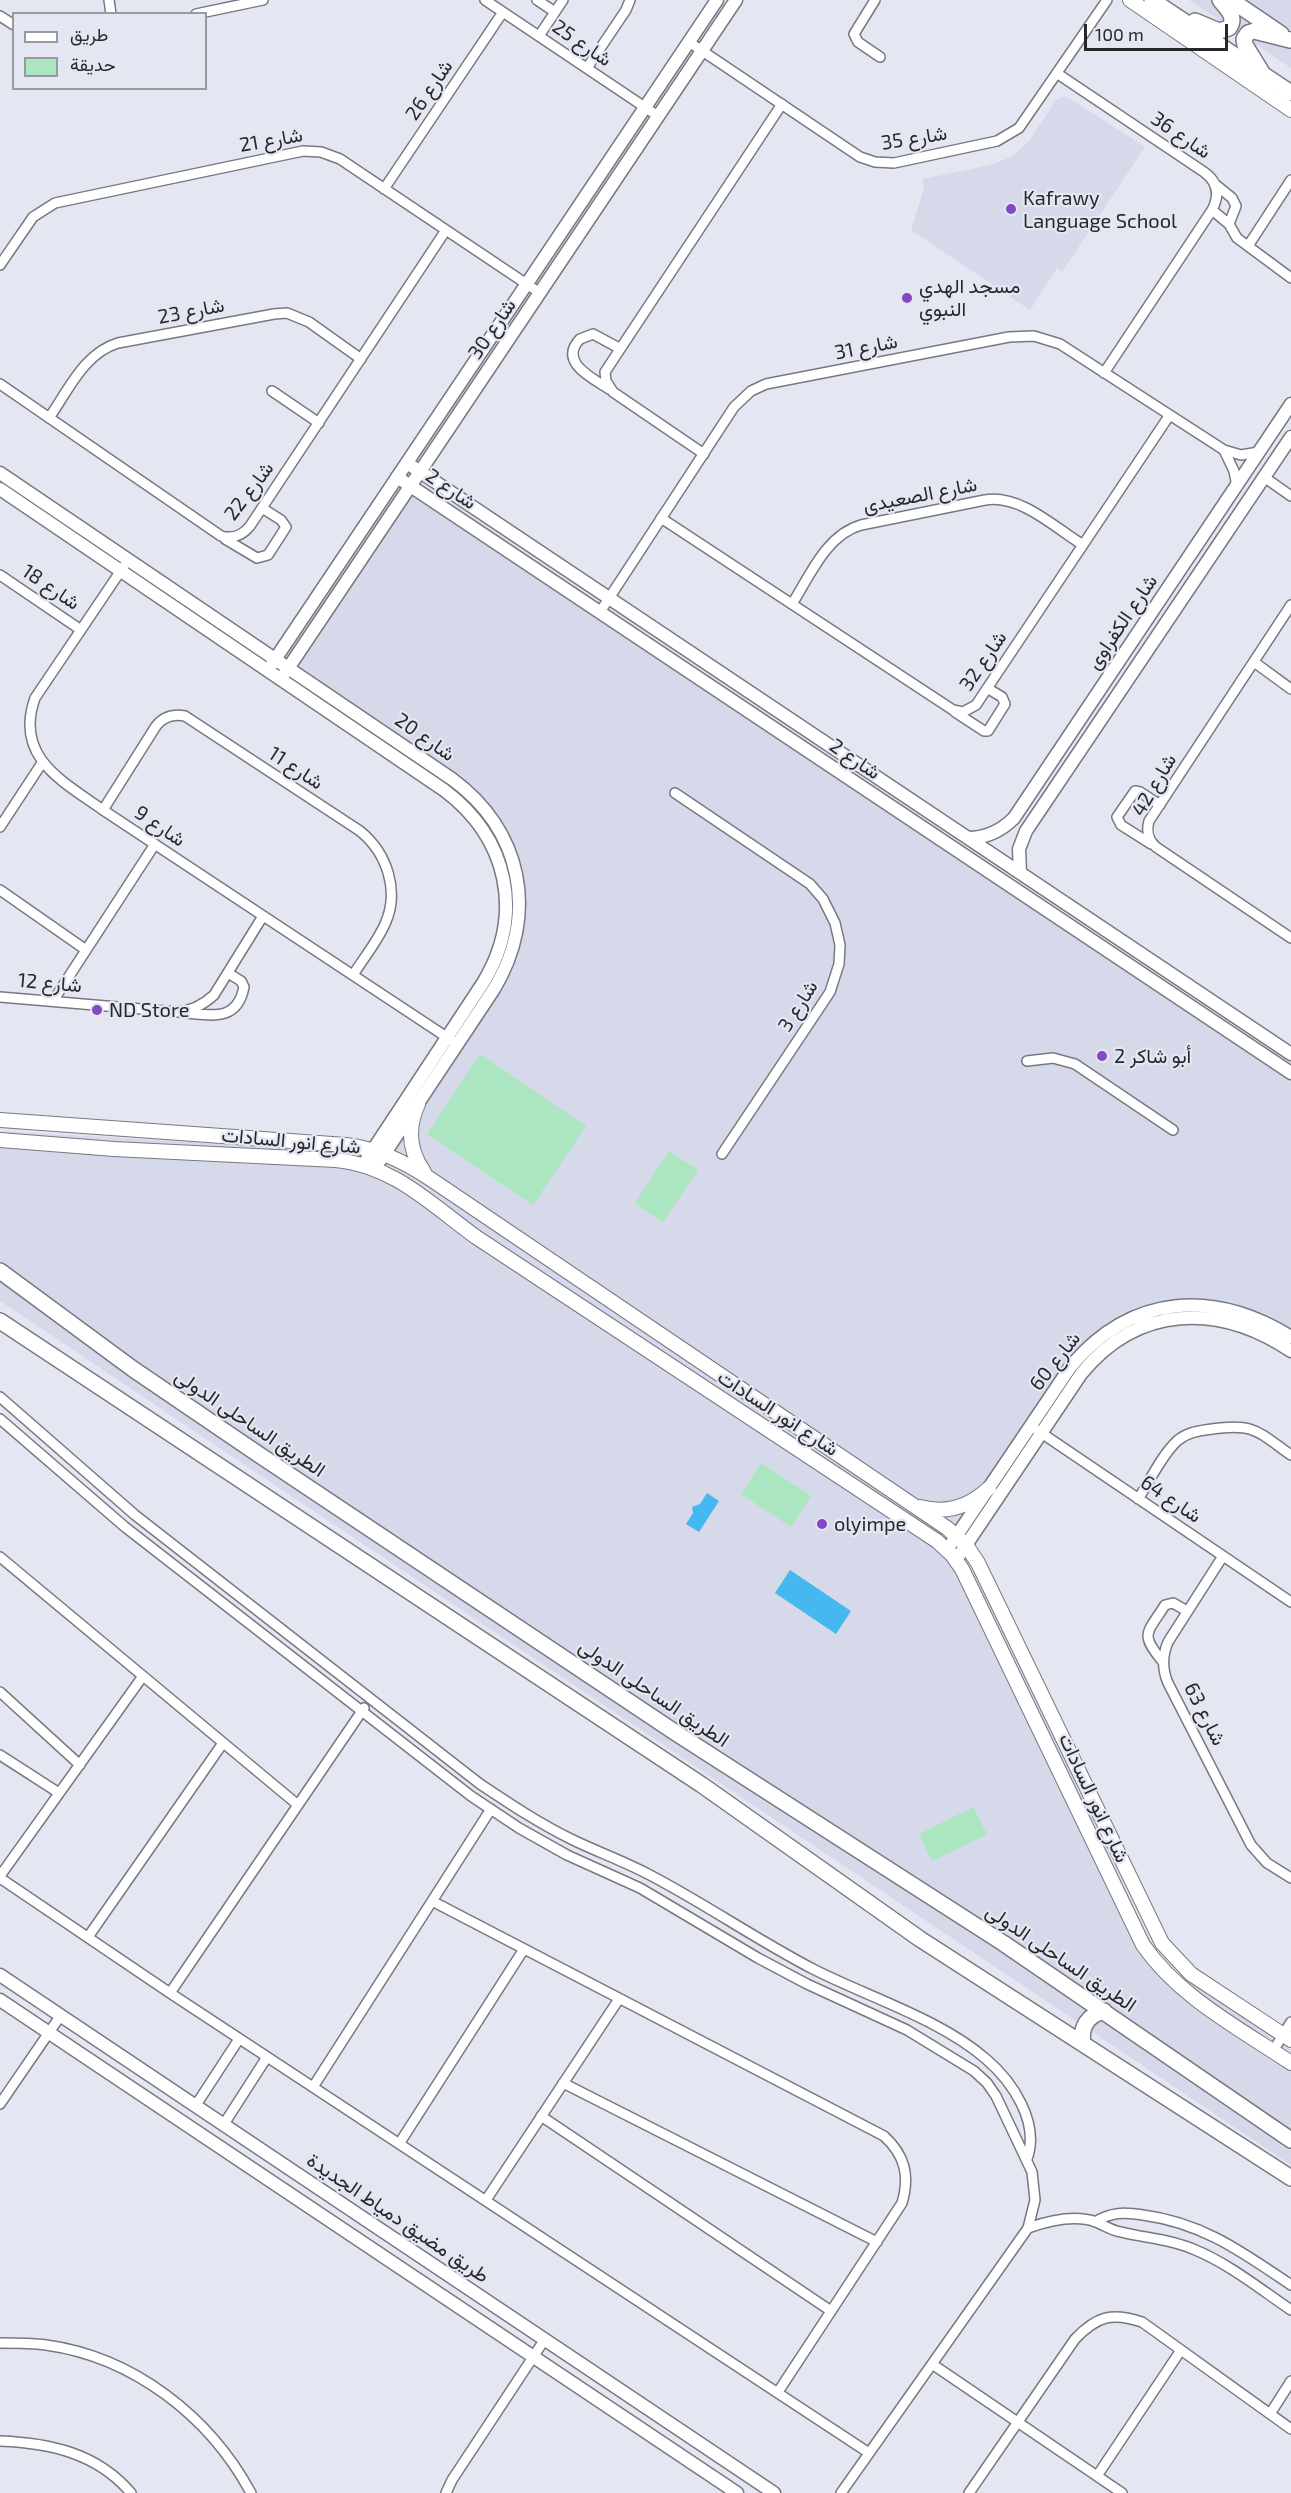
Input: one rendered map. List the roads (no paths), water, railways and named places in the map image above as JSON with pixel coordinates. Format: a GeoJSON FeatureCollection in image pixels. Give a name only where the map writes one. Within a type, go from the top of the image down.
{"type":"FeatureCollection","features":[{"type":"Feature","properties":{"kind":"main road"},"geometry":{"type":"LineString","coordinates":[[1130,0],[1291,110]]}},
{"type":"Feature","properties":{"kind":"main road"},"geometry":{"type":"LineString","coordinates":[[1158,4],[1223,31],[1229,28],[1233,19],[1220,0]]}},
{"type":"Feature","properties":{"kind":"main road"},"geometry":{"type":"LineString","coordinates":[[1232,0],[1291,40]]}},
{"type":"Feature","properties":{"kind":"main road"},"geometry":{"type":"LineString","coordinates":[[1158,4],[1291,93]]}},
{"type":"Feature","properties":{"kind":"main road"},"geometry":{"type":"LineString","coordinates":[[1264,75],[1245,45],[1246,36],[1254,31],[1291,40]]}},
{"type":"Feature","properties":{"kind":"main road"},"geometry":{"type":"LineString","coordinates":[[418,1104],[411,1121],[410,1138],[414,1156],[429,1178]]}},
{"type":"Feature","properties":{"kind":"main road","name":"شارع انور السادات"},"geometry":{"type":"LineString","coordinates":[[0,1120],[346,1145],[379,1152],[403,1162],[912,1504],[961,1540],[978,1563],[1162,1943],[1196,1978],[1287,2037]]}},
{"type":"Feature","properties":{"kind":"main road"},"geometry":{"type":"LineString","coordinates":[[114,1149],[115,1127]]}},
{"type":"Feature","properties":{"kind":"main road","name":"شارع انور السادات"},"geometry":{"type":"LineString","coordinates":[[0,1140],[114,1149],[336,1160],[369,1166],[408,1186],[476,1238],[937,1541],[952,1555],[1065,1781],[1135,1930],[1152,1959],[1189,1994],[1291,2063]]}},
{"type":"Feature","properties":{"kind":"main road","name":"الطريق الساحلى الدولى"},"geometry":{"type":"LineString","coordinates":[[0,1271],[134,1369],[268,1461],[676,1733],[1004,1943],[1291,2140]]}},
{"type":"Feature","properties":{"kind":"main road"},"geometry":{"type":"LineString","coordinates":[[0,1321],[242,1479],[414,1596],[546,1680],[745,1815],[873,1907],[1291,2178]]}},
{"type":"Feature","properties":{"kind":"main road"},"geometry":{"type":"LineString","coordinates":[[912,1504],[930,1509],[958,1508],[975,1500],[989,1488]]}},
{"type":"Feature","properties":{"kind":"main road"},"geometry":{"type":"LineString","coordinates":[[1065,1781],[1081,1773]]}},
{"type":"Feature","properties":{"kind":"main road"},"geometry":{"type":"LineString","coordinates":[[1063,2031],[1078,2021],[1084,2011],[1086,1999]]}},
{"type":"Feature","properties":{"kind":"main road"},"geometry":{"type":"LineString","coordinates":[[1083,2044],[1084,2025],[1092,2016],[1104,2011]]}},
{"type":"Feature","properties":{"kind":"street"},"geometry":{"type":"LineString","coordinates":[[206,12],[263,0]]}},
{"type":"Feature","properties":{"kind":"street","name":"شارع 25"},"geometry":{"type":"LineString","coordinates":[[485,0],[658,116]]}},
{"type":"Feature","properties":{"kind":"street"},"geometry":{"type":"LineString","coordinates":[[537,0],[555,12]]}},
{"type":"Feature","properties":{"kind":"street"},"geometry":{"type":"LineString","coordinates":[[539,36],[562,0]]}},
{"type":"Feature","properties":{"kind":"street"},"geometry":{"type":"LineString","coordinates":[[587,68],[626,10],[630,0]]}},
{"type":"Feature","properties":{"kind":"street","name":"شارع 30"},"geometry":{"type":"LineString","coordinates":[[268,670],[717,0]]}},
{"type":"Feature","properties":{"kind":"street","name":"شارع 30"},"geometry":{"type":"LineString","coordinates":[[281,679],[736,0]]}},
{"type":"Feature","properties":{"kind":"street"},"geometry":{"type":"LineString","coordinates":[[875,0],[854,34],[858,42],[880,57]]}},
{"type":"Feature","properties":{"kind":"street","name":"شارع 35"},"geometry":{"type":"LineString","coordinates":[[689,42],[860,156],[874,162],[894,163],[1005,138],[1026,121],[1107,0]]}},
{"type":"Feature","properties":{"kind":"street","name":"شارع 26"},"geometry":{"type":"LineString","coordinates":[[384,189],[503,12]]}},
{"type":"Feature","properties":{"kind":"street","name":"شارع 36"},"geometry":{"type":"LineString","coordinates":[[1058,74],[1204,172],[1216,185],[1217,198],[1212,210],[1104,373]]}},
{"type":"Feature","properties":{"kind":"street"},"geometry":{"type":"LineString","coordinates":[[613,392],[606,381],[605,372],[619,348],[782,104]]}},
{"type":"Feature","properties":{"kind":"street","name":"شارع 21"},"geometry":{"type":"LineString","coordinates":[[0,265],[33,217],[55,203],[303,151],[315,151],[333,155],[540,292]]}},
{"type":"Feature","properties":{"kind":"street"},"geometry":{"type":"LineString","coordinates":[[1248,246],[1291,180]]}},
{"type":"Feature","properties":{"kind":"street"},"geometry":{"type":"LineString","coordinates":[[1216,185],[1232,198],[1236,207],[1229,225]]}},
{"type":"Feature","properties":{"kind":"street"},"geometry":{"type":"LineString","coordinates":[[1212,210],[1229,225],[1233,235],[1291,278]]}},
{"type":"Feature","properties":{"kind":"street","name":"شارع 22"},"geometry":{"type":"LineString","coordinates":[[0,384],[220,536],[231,538],[244,533],[262,508],[446,230]]}},
{"type":"Feature","properties":{"kind":"street","name":"شارع 23"},"geometry":{"type":"LineString","coordinates":[[50,418],[85,365],[105,348],[118,343],[286,313],[304,318],[361,359]]}},
{"type":"Feature","properties":{"kind":"street"},"geometry":{"type":"LineString","coordinates":[[619,348],[593,334],[580,339],[573,350],[573,360],[578,368],[704,454]]}},
{"type":"Feature","properties":{"kind":"street","name":"شارع 31"},"geometry":{"type":"LineString","coordinates":[[600,612],[739,401],[758,387],[777,382],[1009,337],[1027,335],[1041,337],[1060,344],[1224,450],[1241,455],[1259,452]]}},
{"type":"Feature","properties":{"kind":"street"},"geometry":{"type":"LineString","coordinates":[[272,391],[319,423]]}},
{"type":"Feature","properties":{"kind":"street","name":"شارع الكفراوى"},"geometry":{"type":"LineString","coordinates":[[1008,824],[1291,404]]}},
{"type":"Feature","properties":{"kind":"street","name":"شارع 32"},"geometry":{"type":"LineString","coordinates":[[661,518],[953,710],[963,712],[972,708],[987,688],[1169,416]]}},
{"type":"Feature","properties":{"kind":"street","name":"شارع الكفراوى"},"geometry":{"type":"LineString","coordinates":[[1020,872],[1019,849],[1024,835],[1291,437]]}},
{"type":"Feature","properties":{"kind":"street"},"geometry":{"type":"LineString","coordinates":[[1224,450],[1234,471],[1237,486]]}},
{"type":"Feature","properties":{"kind":"street","name":"شارع 2"},"geometry":{"type":"LineString","coordinates":[[407,463],[1291,1054]]}},
{"type":"Feature","properties":{"kind":"street","name":"شارع 20"},"geometry":{"type":"LineString","coordinates":[[0,473],[462,786],[487,812],[506,842],[518,887],[519,911],[516,936],[502,976],[452,1041],[369,1166]]}},
{"type":"Feature","properties":{"kind":"street","name":"شارع 2"},"geometry":{"type":"LineString","coordinates":[[397,477],[1291,1073]]}},
{"type":"Feature","properties":{"kind":"street"},"geometry":{"type":"LineString","coordinates":[[1264,477],[1291,496]]}},
{"type":"Feature","properties":{"kind":"street","name":"شارع 20"},"geometry":{"type":"LineString","coordinates":[[0,489],[454,797],[480,825],[493,847],[502,872],[506,893],[504,934],[490,971],[418,1104],[379,1152]]}},
{"type":"Feature","properties":{"kind":"street","name":"شارع الصعيدى"},"geometry":{"type":"LineString","coordinates":[[792,604],[835,539],[847,530],[861,525],[1000,499],[1020,505],[1083,545]]}},
{"type":"Feature","properties":{"kind":"street"},"geometry":{"type":"LineString","coordinates":[[220,536],[257,558],[266,557],[286,527],[281,520],[262,508]]}},
{"type":"Feature","properties":{"kind":"street","name":"شارع 9"},"geometry":{"type":"LineString","coordinates":[[129,559],[39,691],[30,722],[32,739],[42,763],[56,777],[103,810],[452,1041]]}},
{"type":"Feature","properties":{"kind":"street","name":"شارع 18"},"geometry":{"type":"LineString","coordinates":[[0,575],[81,630]]}},
{"type":"Feature","properties":{"kind":"street","name":"شارع 42"},"geometry":{"type":"LineString","coordinates":[[1291,605],[1149,821],[1148,831],[1150,840],[1156,847],[1291,938]]}},
{"type":"Feature","properties":{"kind":"street"},"geometry":{"type":"LineString","coordinates":[[1254,662],[1291,689]]}},
{"type":"Feature","properties":{"kind":"street"},"geometry":{"type":"LineString","coordinates":[[953,710],[984,731],[988,731],[1005,704],[1002,697],[987,688]]}},
{"type":"Feature","properties":{"kind":"street","name":"شارع 11"},"geometry":{"type":"LineString","coordinates":[[103,810],[156,726],[164,719],[177,715],[185,716],[360,831],[376,848],[385,863],[390,881],[391,899],[385,925],[353,975]]}},
{"type":"Feature","properties":{"kind":"street"},"geometry":{"type":"LineString","coordinates":[[838,771],[848,757]]}},
{"type":"Feature","properties":{"kind":"street"},"geometry":{"type":"LineString","coordinates":[[0,827],[42,763]]}},
{"type":"Feature","properties":{"kind":"street"},"geometry":{"type":"LineString","coordinates":[[1156,847],[1121,825],[1117,817],[1135,791],[1160,805]]}},
{"type":"Feature","properties":{"kind":"street","name":"شارع 3"},"geometry":{"type":"LineString","coordinates":[[675,793],[810,884],[828,907],[839,938],[839,964],[830,992],[722,1154]]}},
{"type":"Feature","properties":{"kind":"street"},"geometry":{"type":"LineString","coordinates":[[968,838],[989,835],[1008,824],[1024,835]]}},
{"type":"Feature","properties":{"kind":"street"},"geometry":{"type":"LineString","coordinates":[[53,1001],[155,844]]}},
{"type":"Feature","properties":{"kind":"street"},"geometry":{"type":"LineString","coordinates":[[0,890],[86,950]]}},
{"type":"Feature","properties":{"kind":"street","name":"شارع 12"},"geometry":{"type":"LineString","coordinates":[[0,997],[177,1012],[190,1010],[203,1004],[214,995],[263,916]]}},
{"type":"Feature","properties":{"kind":"street"},"geometry":{"type":"LineString","coordinates":[[1135,969],[1144,955]]}},
{"type":"Feature","properties":{"kind":"street"},"geometry":{"type":"LineString","coordinates":[[177,1012],[219,1016],[229,1012],[234,1008],[244,987],[241,981],[228,973]]}},
{"type":"Feature","properties":{"kind":"street"},"geometry":{"type":"LineString","coordinates":[[1027,1062],[1053,1058],[1075,1065],[1173,1130]]}},
{"type":"Feature","properties":{"kind":"street","name":"شارع 60"},"geometry":{"type":"LineString","coordinates":[[961,1540],[1036,1430],[1071,1366],[1107,1332],[1141,1315],[1178,1306],[1215,1306],[1252,1316],[1291,1336]]}},
{"type":"Feature","properties":{"kind":"street","name":"شارع 60"},"geometry":{"type":"LineString","coordinates":[[952,1555],[989,1488],[1081,1374],[1098,1356],[1123,1337],[1154,1323],[1189,1317],[1223,1320],[1259,1332],[1291,1351]]}},
{"type":"Feature","properties":{"kind":"street"},"geometry":{"type":"LineString","coordinates":[[0,1397],[135,1515],[480,1784],[525,1814],[574,1840],[648,1874],[804,1964],[914,2016],[969,2047],[999,2071],[1019,2101],[1026,2116],[1031,2139],[1027,2158]]}},
{"type":"Feature","properties":{"kind":"street"},"geometry":{"type":"LineString","coordinates":[[0,1419],[125,1527],[362,1711],[519,1828],[567,1855],[640,1888],[807,1984],[907,2031],[960,2061],[987,2083],[1027,2158],[1032,2172],[1035,2193],[1028,2228],[841,2493]]}},
{"type":"Feature","properties":{"kind":"street"},"geometry":{"type":"LineString","coordinates":[[1138,1499],[1172,1448],[1182,1437],[1196,1431],[1234,1426],[1246,1427],[1259,1432],[1291,1455]]}},
{"type":"Feature","properties":{"kind":"street","name":"شارع 64"},"geometry":{"type":"LineString","coordinates":[[1036,1430],[1291,1602]]}},
{"type":"Feature","properties":{"kind":"street"},"geometry":{"type":"LineString","coordinates":[[1163,1662],[1167,1642],[1223,1556]]}},
{"type":"Feature","properties":{"kind":"street"},"geometry":{"type":"LineString","coordinates":[[0,1557],[298,1805]]}},
{"type":"Feature","properties":{"kind":"street","name":"شارع 63"},"geometry":{"type":"LineString","coordinates":[[1187,1611],[1168,1603],[1148,1631],[1148,1644],[1163,1662],[1168,1683],[1251,1845],[1267,1863],[1291,1878]]}},
{"type":"Feature","properties":{"kind":"street"},"geometry":{"type":"LineString","coordinates":[[143,1676],[0,1877],[239,2039],[869,2453]]}},
{"type":"Feature","properties":{"kind":"street"},"geometry":{"type":"LineString","coordinates":[[0,1692],[80,1765]]}},
{"type":"Feature","properties":{"kind":"street"},"geometry":{"type":"LineString","coordinates":[[170,1993],[370,1698]]}},
{"type":"Feature","properties":{"kind":"street"},"geometry":{"type":"LineString","coordinates":[[88,1937],[223,1743]]}},
{"type":"Feature","properties":{"kind":"street"},"geometry":{"type":"LineString","coordinates":[[0,1755],[59,1793]]}},
{"type":"Feature","properties":{"kind":"street"},"geometry":{"type":"LineString","coordinates":[[313,2087],[491,1809]]}},
{"type":"Feature","properties":{"kind":"street"},"geometry":{"type":"LineString","coordinates":[[432,1901],[884,2136],[895,2146],[905,2166],[907,2189],[902,2203],[778,2392]]}},
{"type":"Feature","properties":{"kind":"street"},"geometry":{"type":"LineString","coordinates":[[399,2144],[524,1949]]}},
{"type":"Feature","properties":{"kind":"street","name":"طريق مضيق دمياط الجديدة"},"geometry":{"type":"LineString","coordinates":[[0,1975],[774,2493]]}},
{"type":"Feature","properties":{"kind":"street"},"geometry":{"type":"LineString","coordinates":[[486,2200],[620,1999]]}},
{"type":"Feature","properties":{"kind":"street","name":"طريق مضيق دمياط الجديدة"},"geometry":{"type":"LineString","coordinates":[[0,2000],[737,2493]]}},
{"type":"Feature","properties":{"kind":"street"},"geometry":{"type":"LineString","coordinates":[[0,2104],[61,2015]]}},
{"type":"Feature","properties":{"kind":"street"},"geometry":{"type":"LineString","coordinates":[[1273,2050],[1287,2037],[1291,2022]]}},
{"type":"Feature","properties":{"kind":"street"},"geometry":{"type":"LineString","coordinates":[[196,2105],[239,2039]]}},
{"type":"Feature","properties":{"kind":"street"},"geometry":{"type":"LineString","coordinates":[[224,2124],[267,2057]]}},
{"type":"Feature","properties":{"kind":"street"},"geometry":{"type":"LineString","coordinates":[[563,2084],[877,2242]]}},
{"type":"Feature","properties":{"kind":"street"},"geometry":{"type":"LineString","coordinates":[[541,2116],[831,2311]]}},
{"type":"Feature","properties":{"kind":"street"},"geometry":{"type":"LineString","coordinates":[[1095,2222],[1106,2215],[1119,2212],[1166,2218],[1200,2229],[1231,2244],[1291,2284]]}},
{"type":"Feature","properties":{"kind":"street"},"geometry":{"type":"LineString","coordinates":[[1028,2228],[1068,2219],[1095,2222],[1120,2232],[1162,2239],[1193,2248],[1221,2263],[1291,2310]]}},
{"type":"Feature","properties":{"kind":"street"},"geometry":{"type":"LineString","coordinates":[[969,2493],[1075,2338],[1088,2325],[1106,2317],[1124,2316],[1142,2322],[1291,2429]]}},
{"type":"Feature","properties":{"kind":"street"},"geometry":{"type":"LineString","coordinates":[[446,2493],[452,2480],[545,2340]]}},
{"type":"Feature","properties":{"kind":"street"},"geometry":{"type":"LineString","coordinates":[[0,2343],[46,2345],[78,2352],[110,2363],[139,2378],[174,2401],[205,2428],[226,2454],[251,2493]]}},
{"type":"Feature","properties":{"kind":"street"},"geometry":{"type":"LineString","coordinates":[[1097,2476],[1181,2350]]}},
{"type":"Feature","properties":{"kind":"street"},"geometry":{"type":"LineString","coordinates":[[932,2364],[1122,2493]]}},
{"type":"Feature","properties":{"kind":"street"},"geometry":{"type":"LineString","coordinates":[[1270,2414],[1291,2380]]}},
{"type":"Feature","properties":{"kind":"street"},"geometry":{"type":"LineString","coordinates":[[0,2441],[47,2445],[85,2457],[109,2471],[131,2493]]}},
{"type":"Feature","properties":{"kind":"water"},"geometry":{"type":"Polygon","coordinates":[[[707,1493],[719,1501],[699,1532],[686,1524],[693,1513],[692,1507],[700,1504],[707,1493]]]}},
{"type":"Feature","properties":{"kind":"water"},"geometry":{"type":"Polygon","coordinates":[[[790,1570],[851,1611],[836,1634],[775,1593],[790,1570]]]}},
{"type":"Feature","properties":{"kind":"place","name":"Kafrawy Language School"},"geometry":{"type":"Point","coordinates":[1011,209]}},
{"type":"Feature","properties":{"kind":"place","name":"مسجد الهدي النبوي"},"geometry":{"type":"Point","coordinates":[907,298]}},
{"type":"Feature","properties":{"kind":"place","name":"ND Store"},"geometry":{"type":"Point","coordinates":[97,1010]}},
{"type":"Feature","properties":{"kind":"place","name":"أبو شاكر 2"},"geometry":{"type":"Point","coordinates":[1102,1056]}},
{"type":"Feature","properties":{"kind":"place","name":"olyimpe"},"geometry":{"type":"Point","coordinates":[822,1524]}}]}
